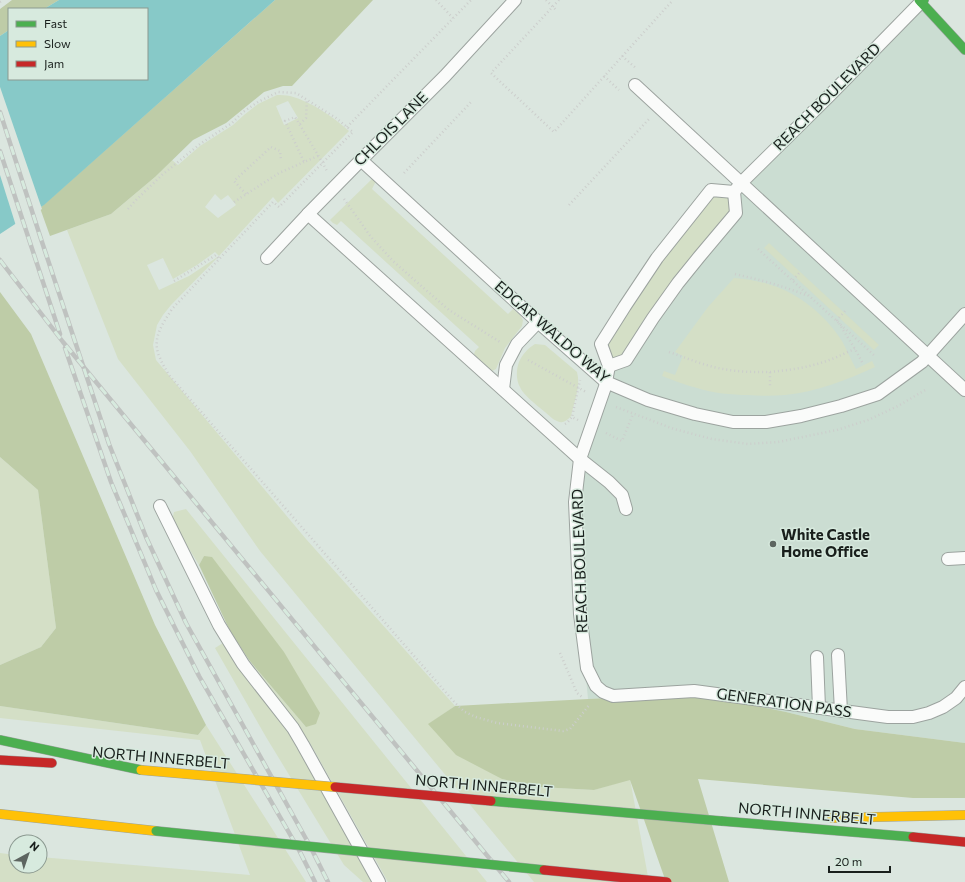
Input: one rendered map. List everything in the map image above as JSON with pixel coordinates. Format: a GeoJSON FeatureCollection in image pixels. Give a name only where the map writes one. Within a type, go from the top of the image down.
{"type":"FeatureCollection","features":[{"type":"Feature","properties":{"kind":"main road"},"geometry":{"type":"LineString","coordinates":[[921,0],[965,50]]}},
{"type":"Feature","properties":{"kind":"main road"},"geometry":{"type":"LineString","coordinates":[[0,740],[141,770]]}},
{"type":"Feature","properties":{"kind":"main road","name":"NORTH INNERBELT"},"geometry":{"type":"LineString","coordinates":[[0,760],[141,770],[965,842]]}},
{"type":"Feature","properties":{"kind":"main road"},"geometry":{"type":"LineString","coordinates":[[0,814],[667,882]]}},
{"type":"Feature","properties":{"kind":"main road"},"geometry":{"type":"LineString","coordinates":[[823,819],[965,815]]}},
{"type":"Feature","properties":{"kind":"main road"},"geometry":{"type":"LineString","coordinates":[[721,821],[807,819]]}},
{"type":"Feature","properties":{"kind":"lane","name":"CHLOIS LANE"},"geometry":{"type":"LineString","coordinates":[[267,258],[308,214],[445,76],[515,0]]}},
{"type":"Feature","properties":{"kind":"lane","name":"REACH BOULEVARD"},"geometry":{"type":"LineString","coordinates":[[738,187],[830,95],[921,0]]}},
{"type":"Feature","properties":{"kind":"lane"},"geometry":{"type":"LineString","coordinates":[[635,85],[660,107],[738,187],[928,355],[965,390]]}},
{"type":"Feature","properties":{"kind":"lane","name":"EDGAR WALDO WAY"},"geometry":{"type":"LineString","coordinates":[[361,160],[606,382],[648,400],[695,414],[733,422],[766,422],[801,416],[841,406],[878,394],[922,362],[965,314]]}},
{"type":"Feature","properties":{"kind":"lane"},"geometry":{"type":"LineString","coordinates":[[738,187],[736,214],[699,256],[678,283],[626,360],[609,366],[601,344],[657,258],[711,190],[738,187]]}},
{"type":"Feature","properties":{"kind":"lane"},"geometry":{"type":"LineString","coordinates":[[308,214],[580,459],[614,486],[622,495],[626,509]]}},
{"type":"Feature","properties":{"kind":"lane"},"geometry":{"type":"LineString","coordinates":[[503,389],[506,365],[516,344],[538,322]]}},
{"type":"Feature","properties":{"kind":"lane","name":"REACH BOULEVARD"},"geometry":{"type":"LineString","coordinates":[[596,686],[587,668],[580,614],[575,502],[580,459],[605,387],[609,366]]}},
{"type":"Feature","properties":{"kind":"lane"},"geometry":{"type":"LineString","coordinates":[[160,506],[219,625],[243,664],[293,728],[379,882]]}},
{"type":"Feature","properties":{"kind":"lane"},"geometry":{"type":"LineString","coordinates":[[948,559],[965,558]]}},
{"type":"Feature","properties":{"kind":"lane"},"geometry":{"type":"LineString","coordinates":[[838,655],[841,711]]}},
{"type":"Feature","properties":{"kind":"lane"},"geometry":{"type":"LineString","coordinates":[[817,657],[819,708]]}},
{"type":"Feature","properties":{"kind":"lane","name":"GENERATION PASS"},"geometry":{"type":"LineString","coordinates":[[596,686],[603,692],[613,696],[694,691],[888,717],[913,717],[929,713],[943,707],[956,698],[965,688]]}},
{"type":"Feature","properties":{"kind":"path"},"geometry":{"type":"LineString","coordinates":[[436,0],[453,18]]}},
{"type":"Feature","properties":{"kind":"path"},"geometry":{"type":"LineString","coordinates":[[347,127],[471,0]]}},
{"type":"Feature","properties":{"kind":"path"},"geometry":{"type":"LineString","coordinates":[[546,0],[557,11]]}},
{"type":"Feature","properties":{"kind":"path"},"geometry":{"type":"LineString","coordinates":[[559,0],[491,73],[554,132],[673,0]]}},
{"type":"Feature","properties":{"kind":"path"},"geometry":{"type":"LineString","coordinates":[[128,209],[162,175],[200,144],[232,123],[243,112],[258,102],[278,92],[296,94],[336,118],[353,132],[279,207],[274,202],[172,309],[157,336],[157,350],[160,359],[169,375],[441,688],[465,712],[497,723],[563,731],[570,729],[590,704]]}},
{"type":"Feature","properties":{"kind":"path"},"geometry":{"type":"LineString","coordinates":[[300,124],[306,118],[307,100]]}},
{"type":"Feature","properties":{"kind":"path"},"geometry":{"type":"LineString","coordinates":[[404,174],[472,101]]}},
{"type":"Feature","properties":{"kind":"path"},"geometry":{"type":"LineString","coordinates":[[569,205],[660,107]]}},
{"type":"Feature","properties":{"kind":"path"},"geometry":{"type":"LineString","coordinates":[[246,194],[234,181],[271,147],[280,151],[281,160]]}},
{"type":"Feature","properties":{"kind":"path"},"geometry":{"type":"LineString","coordinates":[[234,202],[279,173],[304,162]]}},
{"type":"Feature","properties":{"kind":"path"},"geometry":{"type":"LineString","coordinates":[[758,249],[876,357]]}},
{"type":"Feature","properties":{"kind":"path"},"geometry":{"type":"LineString","coordinates":[[174,281],[216,255],[219,259]]}},
{"type":"Feature","properties":{"kind":"path"},"geometry":{"type":"LineString","coordinates":[[793,280],[801,271]]}},
{"type":"Feature","properties":{"kind":"path"},"geometry":{"type":"LineString","coordinates":[[735,274],[792,289],[811,297]]}},
{"type":"Feature","properties":{"kind":"path"},"geometry":{"type":"LineString","coordinates":[[836,320],[845,311]]}},
{"type":"Feature","properties":{"kind":"path"},"geometry":{"type":"LineString","coordinates":[[836,320],[863,364]]}},
{"type":"Feature","properties":{"kind":"path"},"geometry":{"type":"LineString","coordinates":[[670,352],[694,361],[723,369],[770,372],[791,370],[810,365],[832,359],[855,349]]}},
{"type":"Feature","properties":{"kind":"path"},"geometry":{"type":"LineString","coordinates":[[770,372],[770,387]]}},
{"type":"Feature","properties":{"kind":"path"},"geometry":{"type":"LineString","coordinates":[[562,424],[567,423],[572,417]]}},
{"type":"Feature","properties":{"kind":"shaded area"},"geometry":{"type":"Polygon","coordinates":[[[921,2],[965,50],[965,743],[855,729],[786,712],[645,696],[588,699],[580,614],[575,502],[609,366],[734,192],[921,2]]]}},
{"type":"Feature","properties":{"kind":"shaded area"},"geometry":{"type":"Polygon","coordinates":[[[277,95],[290,96],[321,110],[349,131],[278,203],[273,197],[219,256],[171,305],[157,325],[153,345],[156,360],[306,539],[455,706],[429,724],[502,779],[540,787],[594,790],[630,779],[649,882],[534,882],[260,551],[190,451],[118,359],[67,230],[111,214],[155,177],[172,160],[178,165],[200,146],[233,125],[258,104],[277,95]],[[288,101],[276,106],[284,125],[298,118],[288,101]],[[215,194],[205,207],[218,218],[236,205],[228,195],[221,200],[215,194]],[[215,252],[197,265],[173,279],[163,258],[147,265],[159,290],[189,276],[219,256],[215,252]]]}},
{"type":"Feature","properties":{"kind":"shaded area"},"geometry":{"type":"Polygon","coordinates":[[[373,178],[376,181],[372,189],[508,314],[513,309],[520,315],[523,320],[522,326],[505,348],[496,369],[492,371],[477,357],[474,354],[479,347],[341,221],[337,225],[330,220],[373,178]]]}},
{"type":"Feature","properties":{"kind":"shaded area"},"geometry":{"type":"Polygon","coordinates":[[[711,190],[734,192],[736,213],[626,360],[609,366],[601,344],[711,190]]]}},
{"type":"Feature","properties":{"kind":"shaded area"},"geometry":{"type":"Polygon","coordinates":[[[769,243],[879,345],[874,350],[764,248],[769,243]]]}},
{"type":"Feature","properties":{"kind":"shaded area"},"geometry":{"type":"Polygon","coordinates":[[[734,278],[762,282],[782,289],[802,300],[820,315],[836,332],[856,369],[872,361],[875,367],[842,381],[820,388],[776,396],[735,395],[703,390],[662,376],[664,371],[675,375],[683,356],[675,352],[708,307],[734,278]]]}},
{"type":"Feature","properties":{"kind":"shaded area"},"geometry":{"type":"Polygon","coordinates":[[[535,344],[545,345],[577,372],[578,388],[571,416],[565,421],[558,422],[553,419],[522,391],[519,384],[517,368],[519,362],[526,352],[535,344]]]}},
{"type":"Feature","properties":{"kind":"shaded area"},"geometry":{"type":"Polygon","coordinates":[[[0,457],[38,490],[56,628],[41,647],[0,665],[0,457]]]}},
{"type":"Feature","properties":{"kind":"shaded area"},"geometry":{"type":"Polygon","coordinates":[[[186,509],[487,882],[388,882],[310,743],[249,660],[306,727],[204,556],[199,565],[172,521],[174,512],[186,509]]]}},
{"type":"Feature","properties":{"kind":"shaded area"},"geometry":{"type":"Polygon","coordinates":[[[223,643],[237,666],[293,738],[372,882],[363,882],[344,865],[266,737],[215,648],[223,643]]]}},
{"type":"Feature","properties":{"kind":"shaded area"},"geometry":{"type":"Polygon","coordinates":[[[0,706],[198,735],[206,725],[306,882],[0,882],[0,853],[8,854],[8,874],[48,874],[48,858],[250,875],[200,740],[0,718],[0,706]]]}},
{"type":"Feature","properties":{"kind":"green space"},"geometry":{"type":"Polygon","coordinates":[[[12,0],[59,0],[46,8],[8,8],[8,31],[0,36],[0,9],[12,0]]]}},
{"type":"Feature","properties":{"kind":"green space"},"geometry":{"type":"Polygon","coordinates":[[[275,0],[373,0],[292,86],[283,86],[264,92],[226,123],[193,140],[155,177],[111,214],[50,236],[40,208],[275,0]]]}},
{"type":"Feature","properties":{"kind":"green space"},"geometry":{"type":"Polygon","coordinates":[[[0,292],[31,334],[155,625],[206,725],[198,735],[0,706],[0,665],[41,647],[56,628],[38,490],[0,457],[0,292]]]}},
{"type":"Feature","properties":{"kind":"green space"},"geometry":{"type":"Polygon","coordinates":[[[204,556],[212,557],[284,652],[320,713],[316,724],[306,727],[249,660],[230,631],[199,565],[204,556]]]}},
{"type":"Feature","properties":{"kind":"green space"},"geometry":{"type":"Polygon","coordinates":[[[645,696],[703,696],[786,712],[855,729],[965,743],[965,798],[913,798],[698,779],[729,882],[666,882],[630,780],[594,790],[540,787],[502,779],[456,755],[428,724],[455,706],[645,696]]]}},
{"type":"Feature","properties":{"kind":"water"},"geometry":{"type":"Polygon","coordinates":[[[59,0],[275,0],[44,205],[0,234],[0,36],[8,31],[8,80],[148,80],[148,8],[46,8],[59,0]]]}},
{"type":"Feature","properties":{"kind":"pier"},"geometry":{"type":"Polygon","coordinates":[[[0,87],[42,209],[16,226],[0,175],[0,87]]]}},
{"type":"Feature","properties":{"kind":"railway"},"geometry":{"type":"LineString","coordinates":[[0,112],[109,444],[146,537],[186,623],[310,846],[328,882]]}},
{"type":"Feature","properties":{"kind":"railway"},"geometry":{"type":"LineString","coordinates":[[0,151],[60,334]]}},
{"type":"Feature","properties":{"kind":"railway"},"geometry":{"type":"LineString","coordinates":[[0,260],[63,342],[509,882]]}},
{"type":"Feature","properties":{"kind":"railway"},"geometry":{"type":"LineString","coordinates":[[65,348],[111,482],[156,590],[199,676],[299,850],[315,882]]}},
{"type":"Feature","properties":{"kind":"traffic: fast"},"geometry":{"type":"LineString","coordinates":[[919,0],[965,50]]}},
{"type":"Feature","properties":{"kind":"traffic: fast"},"geometry":{"type":"LineString","coordinates":[[0,740],[141,770]]}},
{"type":"Feature","properties":{"kind":"traffic: fast"},"geometry":{"type":"LineString","coordinates":[[491,801],[721,821]]}},
{"type":"Feature","properties":{"kind":"traffic: fast"},"geometry":{"type":"LineString","coordinates":[[721,821],[913,837]]}},
{"type":"Feature","properties":{"kind":"traffic: fast"},"geometry":{"type":"LineString","coordinates":[[156,831],[544,870]]}},
{"type":"Feature","properties":{"kind":"traffic: slow"},"geometry":{"type":"LineString","coordinates":[[141,770],[335,787]]}},
{"type":"Feature","properties":{"kind":"traffic: slow"},"geometry":{"type":"LineString","coordinates":[[0,814],[156,831]]}},
{"type":"Feature","properties":{"kind":"traffic: slow"},"geometry":{"type":"LineString","coordinates":[[832,818],[965,815]]}},
{"type":"Feature","properties":{"kind":"traffic: jam"},"geometry":{"type":"LineString","coordinates":[[0,760],[52,763]]}},
{"type":"Feature","properties":{"kind":"traffic: jam"},"geometry":{"type":"LineString","coordinates":[[335,787],[491,801]]}},
{"type":"Feature","properties":{"kind":"traffic: jam"},"geometry":{"type":"LineString","coordinates":[[913,837],[965,842]]}},
{"type":"Feature","properties":{"kind":"traffic: jam"},"geometry":{"type":"LineString","coordinates":[[544,870],[667,882]]}},
{"type":"Feature","properties":{"kind":"place","name":"White Castle Home Office"},"geometry":{"type":"Point","coordinates":[773,544]}}]}
